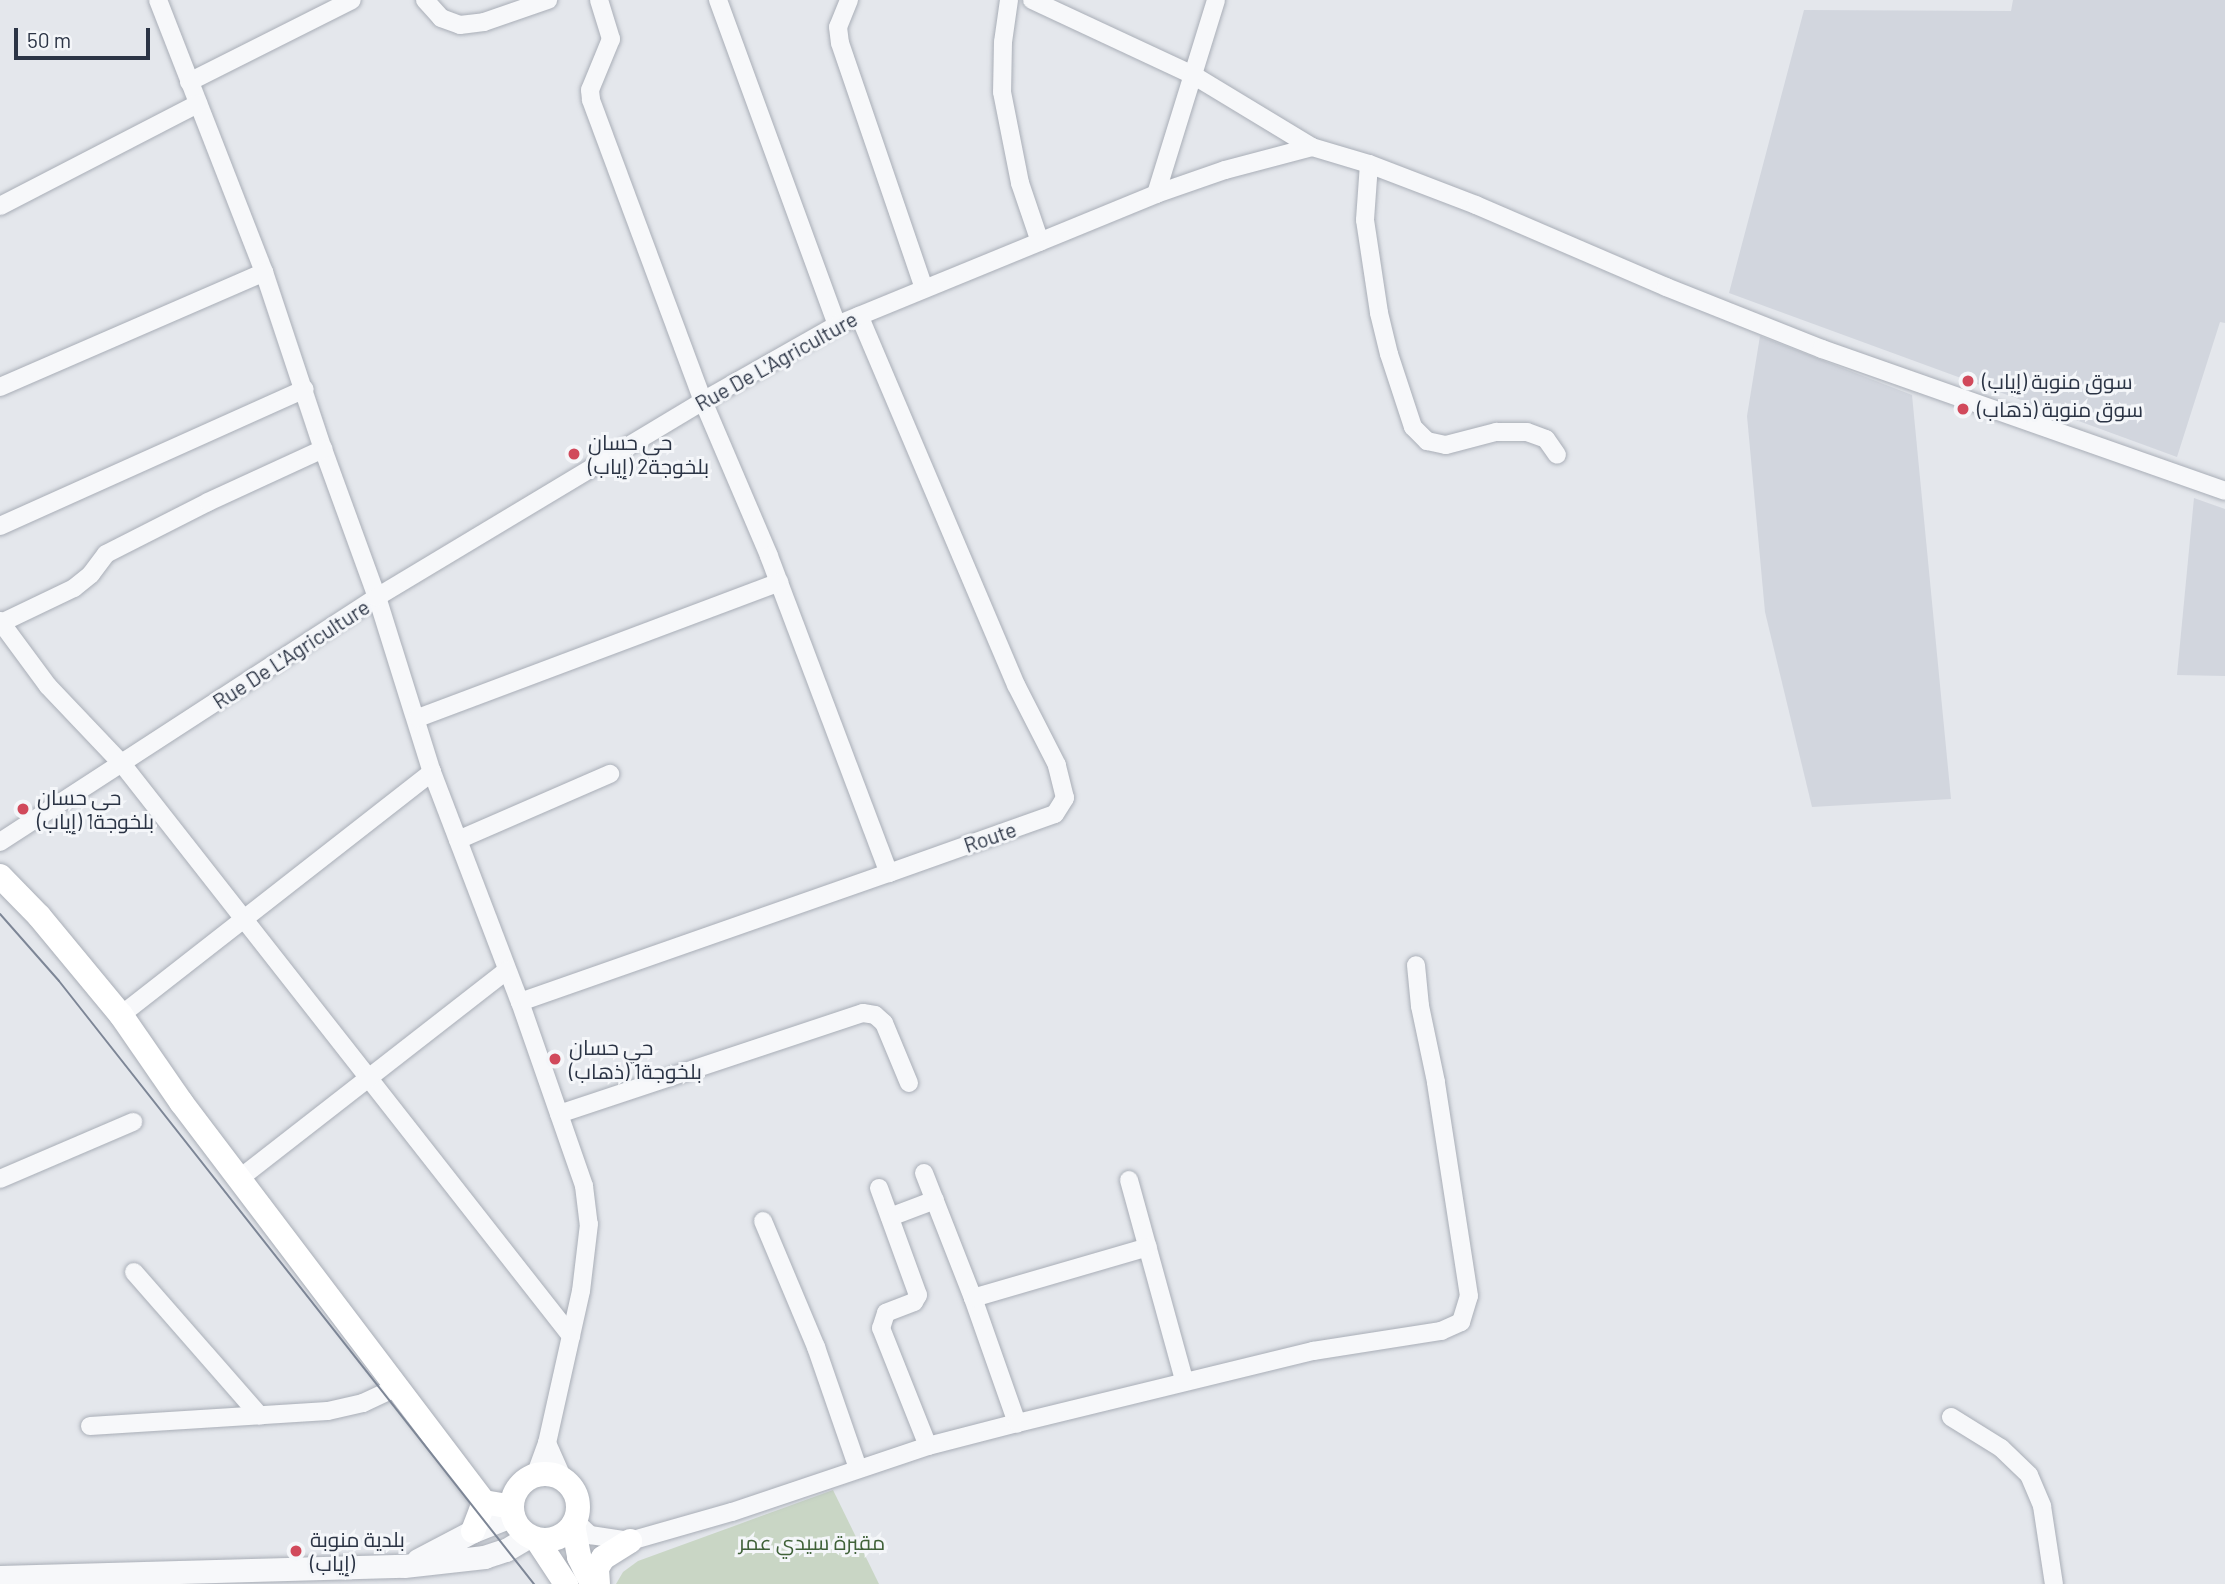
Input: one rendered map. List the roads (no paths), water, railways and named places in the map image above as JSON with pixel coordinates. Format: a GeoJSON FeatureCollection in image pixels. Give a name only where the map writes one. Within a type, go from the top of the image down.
{"type":"FeatureCollection","features":[{"type":"Feature","properties":{"kind":"main road"},"geometry":{"type":"LineString","coordinates":[[0,876],[39,916],[121,1015],[181,1102],[456,1467],[484,1502],[512,1511],[566,1584]]}},
{"type":"Feature","properties":{"kind":"main road"},"geometry":{"type":"LineString","coordinates":[[456,1467],[482,1482],[501,1486],[531,1476],[554,1474],[570,1483],[579,1502],[574,1523],[579,1557],[592,1584]]}},
{"type":"Feature","properties":{"kind":"main road"},"geometry":{"type":"LineString","coordinates":[[512,1511],[516,1491],[531,1476]]}},
{"type":"Feature","properties":{"kind":"main road"},"geometry":{"type":"LineString","coordinates":[[472,1531],[484,1502]]}},
{"type":"Feature","properties":{"kind":"main road"},"geometry":{"type":"LineString","coordinates":[[532,1538],[561,1536],[574,1523]]}},
{"type":"Feature","properties":{"kind":"main road"},"geometry":{"type":"LineString","coordinates":[[598,1584],[597,1569],[603,1558],[630,1541]]}},
{"type":"Feature","properties":{"kind":"street"},"geometry":{"type":"LineString","coordinates":[[158,0],[264,272],[418,718],[432,772],[520,1002],[583,1186],[589,1224],[571,1336],[547,1443],[531,1476]]}},
{"type":"Feature","properties":{"kind":"street"},"geometry":{"type":"LineString","coordinates":[[189,82],[352,0]]}},
{"type":"Feature","properties":{"kind":"street"},"geometry":{"type":"LineString","coordinates":[[425,0],[441,18],[460,25],[472,25],[548,0]]}},
{"type":"Feature","properties":{"kind":"street"},"geometry":{"type":"LineString","coordinates":[[600,0],[611,39],[590,90],[591,100],[703,401],[779,582],[889,873]]}},
{"type":"Feature","properties":{"kind":"street"},"geometry":{"type":"LineString","coordinates":[[718,0],[837,325]]}},
{"type":"Feature","properties":{"kind":"street"},"geometry":{"type":"LineString","coordinates":[[849,0],[838,27],[840,43],[924,288]]}},
{"type":"Feature","properties":{"kind":"street"},"geometry":{"type":"LineString","coordinates":[[1009,0],[1003,42],[1002,92],[1020,183],[1040,242]]}},
{"type":"Feature","properties":{"kind":"street"},"geometry":{"type":"LineString","coordinates":[[1032,0],[1193,75],[1312,147],[1369,164],[1476,205],[1666,287],[1822,349],[2225,491]]}},
{"type":"Feature","properties":{"kind":"street"},"geometry":{"type":"LineString","coordinates":[[1156,194],[1216,0]]}},
{"type":"Feature","properties":{"kind":"street"},"geometry":{"type":"LineString","coordinates":[[0,205],[198,104]]}},
{"type":"Feature","properties":{"kind":"street","name":"Rue De L'Agriculture"},"geometry":{"type":"LineString","coordinates":[[0,842],[123,765],[377,597],[703,401],[837,325],[1156,194],[1225,170],[1312,147]]}},
{"type":"Feature","properties":{"kind":"street"},"geometry":{"type":"LineString","coordinates":[[1369,164],[1366,220],[1379,313],[1389,354],[1413,427],[1427,441],[1446,445],[1496,432],[1527,432],[1546,439],[1557,455]]}},
{"type":"Feature","properties":{"kind":"street"},"geometry":{"type":"LineString","coordinates":[[0,387],[264,272]]}},
{"type":"Feature","properties":{"kind":"street","name":"Route"},"geometry":{"type":"LineString","coordinates":[[520,1002],[1055,814],[1065,799],[1057,765],[1016,685],[859,316]]}},
{"type":"Feature","properties":{"kind":"street"},"geometry":{"type":"LineString","coordinates":[[0,526],[305,389]]}},
{"type":"Feature","properties":{"kind":"street"},"geometry":{"type":"LineString","coordinates":[[323,449],[208,502],[106,554],[91,574],[74,588],[0,622],[48,686],[123,765],[571,1336]]}},
{"type":"Feature","properties":{"kind":"street"},"geometry":{"type":"LineString","coordinates":[[418,718],[779,582]]}},
{"type":"Feature","properties":{"kind":"street"},"geometry":{"type":"LineString","coordinates":[[121,1015],[432,772]]}},
{"type":"Feature","properties":{"kind":"street"},"geometry":{"type":"LineString","coordinates":[[458,841],[610,774]]}},
{"type":"Feature","properties":{"kind":"street"},"geometry":{"type":"LineString","coordinates":[[574,1523],[590,1535],[630,1541],[732,1511],[929,1446],[1184,1380],[1313,1351],[1441,1331],[1461,1322],[1469,1296],[1436,1082],[1420,1006],[1416,965]]}},
{"type":"Feature","properties":{"kind":"street"},"geometry":{"type":"LineString","coordinates":[[240,1178],[366,1077],[507,970]]}},
{"type":"Feature","properties":{"kind":"street"},"geometry":{"type":"LineString","coordinates":[[559,1114],[863,1013],[875,1015],[884,1023],[909,1083]]}},
{"type":"Feature","properties":{"kind":"street"},"geometry":{"type":"LineString","coordinates":[[0,1179],[133,1122]]}},
{"type":"Feature","properties":{"kind":"street"},"geometry":{"type":"LineString","coordinates":[[924,1173],[973,1298],[1017,1423]]}},
{"type":"Feature","properties":{"kind":"street"},"geometry":{"type":"LineString","coordinates":[[1129,1180],[1184,1380]]}},
{"type":"Feature","properties":{"kind":"street"},"geometry":{"type":"LineString","coordinates":[[878,1188],[918,1295],[914,1302],[886,1313],[881,1328],[929,1446]]}},
{"type":"Feature","properties":{"kind":"street"},"geometry":{"type":"LineString","coordinates":[[890,1217],[934,1200]]}},
{"type":"Feature","properties":{"kind":"street"},"geometry":{"type":"LineString","coordinates":[[763,1221],[816,1347],[858,1468]]}},
{"type":"Feature","properties":{"kind":"street"},"geometry":{"type":"LineString","coordinates":[[973,1298],[1148,1247]]}},
{"type":"Feature","properties":{"kind":"street"},"geometry":{"type":"LineString","coordinates":[[134,1272],[260,1416]]}},
{"type":"Feature","properties":{"kind":"street"},"geometry":{"type":"LineString","coordinates":[[90,1426],[328,1411],[363,1403],[398,1387]]}},
{"type":"Feature","properties":{"kind":"street"},"geometry":{"type":"LineString","coordinates":[[1951,1417],[2001,1448],[2029,1475],[2042,1506],[2054,1584]]}},
{"type":"Feature","properties":{"kind":"street"},"geometry":{"type":"LineString","coordinates":[[547,1443],[562,1477]]}},
{"type":"Feature","properties":{"kind":"street"},"geometry":{"type":"LineString","coordinates":[[404,1566],[512,1511]]}},
{"type":"Feature","properties":{"kind":"street"},"geometry":{"type":"LineString","coordinates":[[0,1577],[152,1579],[404,1566],[484,1558],[532,1538]]}},
{"type":"Feature","properties":{"kind":"tram line"},"geometry":{"type":"LineString","coordinates":[[0,914],[59,981],[534,1584]]}},
{"type":"Feature","properties":{"kind":"place","name":"سوق منوبة (إياب)"},"geometry":{"type":"Point","coordinates":[1968,381]}},
{"type":"Feature","properties":{"kind":"place","name":"سوق منوبة (ذهاب)"},"geometry":{"type":"Point","coordinates":[1963,409]}},
{"type":"Feature","properties":{"kind":"place","name":"حي حسان بلخوجة2 (إياب)"},"geometry":{"type":"Point","coordinates":[574,454]}},
{"type":"Feature","properties":{"kind":"place","name":"حي حسان بلخوجة1 (إياب)"},"geometry":{"type":"Point","coordinates":[23,809]}},
{"type":"Feature","properties":{"kind":"place","name":"حي حسان بلخوجة1 (ذهاب)"},"geometry":{"type":"Point","coordinates":[555,1059]}},
{"type":"Feature","properties":{"kind":"place","name":"بلدية منوبة (إياب)"},"geometry":{"type":"Point","coordinates":[296,1551]}},
{"type":"Feature","properties":{"kind":"park label","name":"مقبرة سيدي عمر"},"geometry":{"type":"Point","coordinates":[812,1542]}}]}
